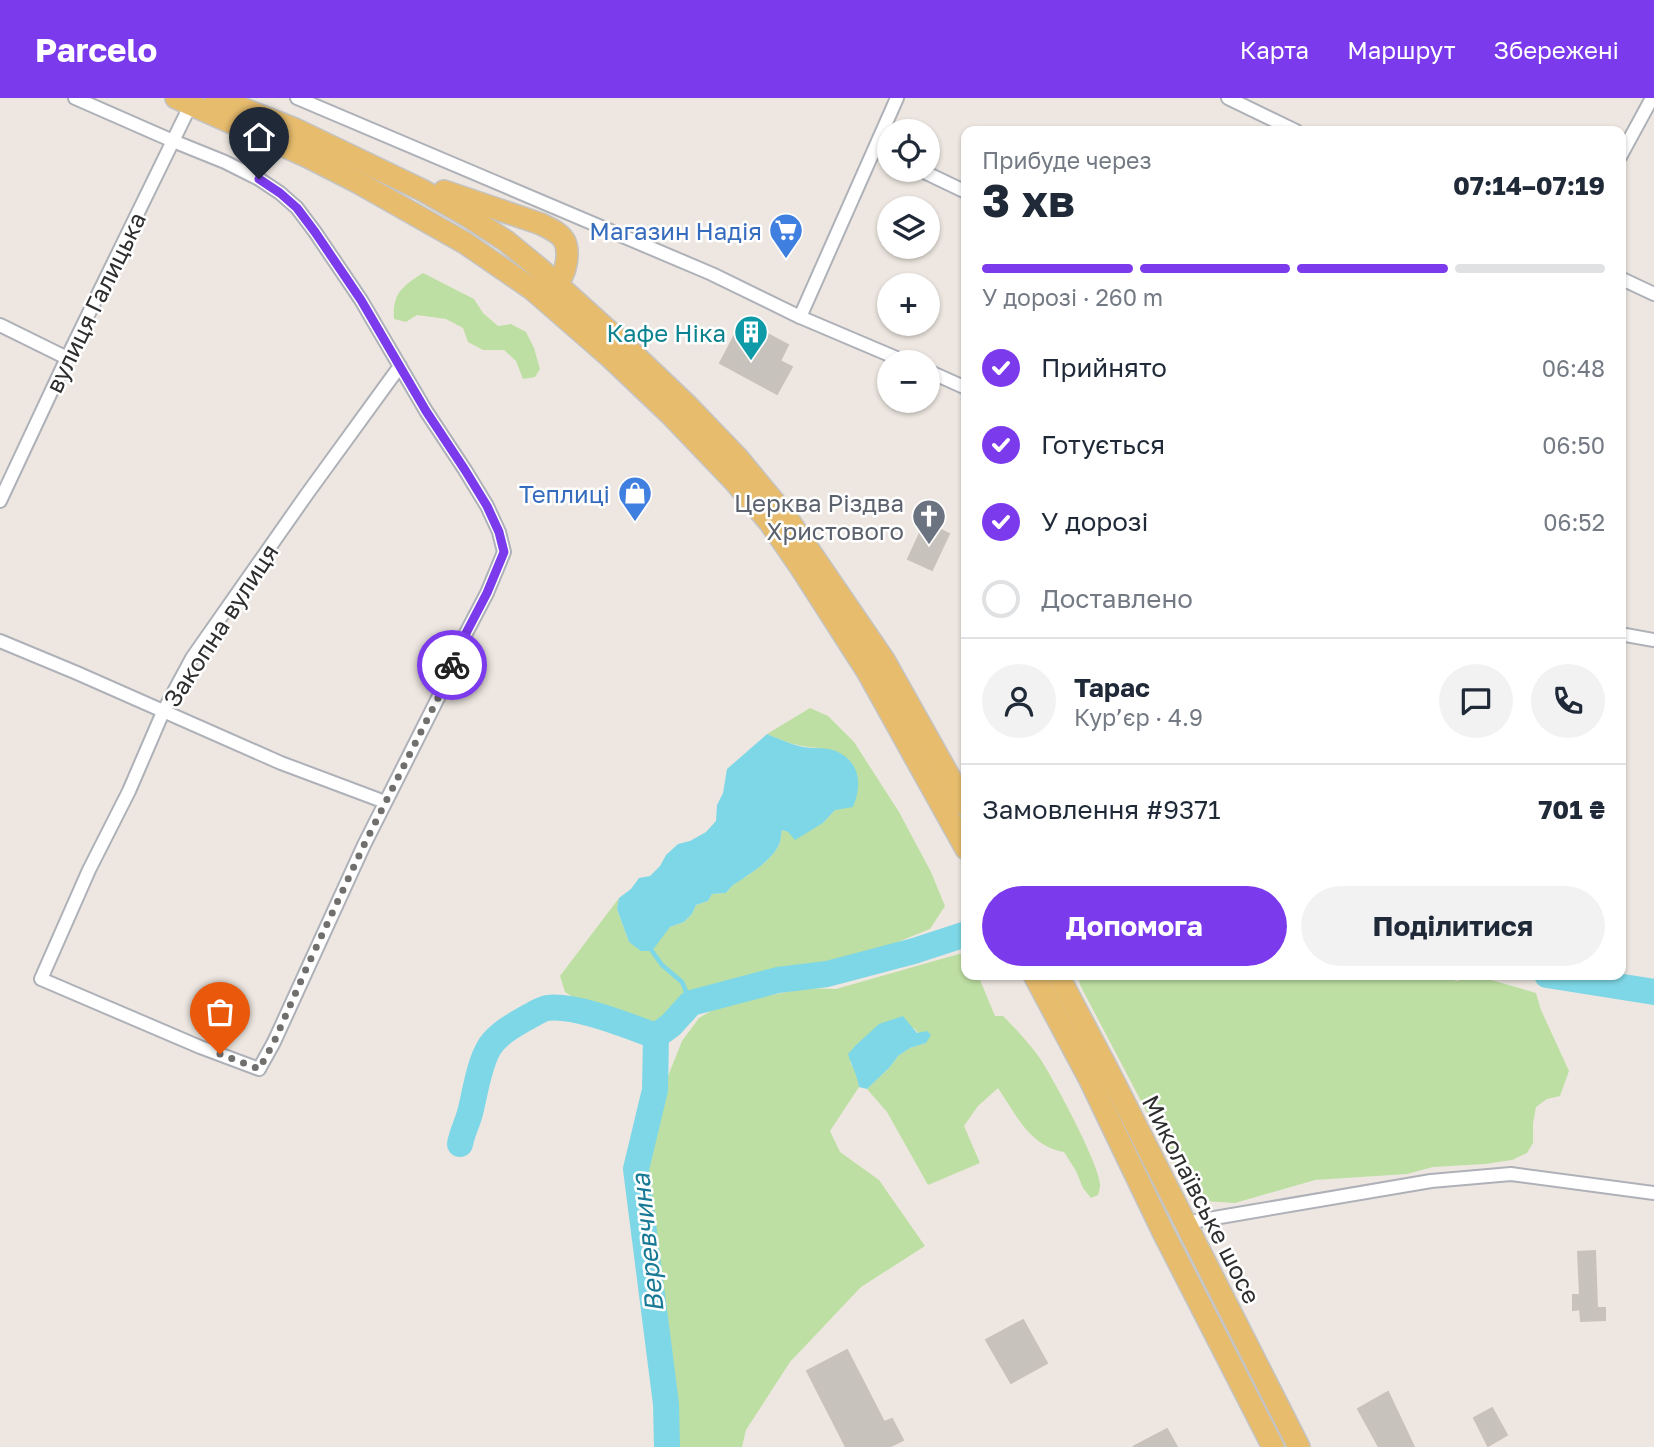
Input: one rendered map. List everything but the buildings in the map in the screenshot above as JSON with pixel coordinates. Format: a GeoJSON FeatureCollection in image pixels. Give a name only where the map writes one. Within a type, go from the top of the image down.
{"type":"FeatureCollection","features":[{"type":"Feature","properties":{"kind":"main road"},"geometry":{"type":"LineString","coordinates":[[216,98],[295,129],[422,190],[469,217],[506,241],[623,344],[737,457],[785,514],[884,660],[961,797]]}},
{"type":"Feature","properties":{"kind":"main road"},"geometry":{"type":"LineString","coordinates":[[183,101],[465,232],[495,249],[548,288],[557,284],[562,277],[566,263],[566,247],[564,240],[551,229],[381,170]]}},
{"type":"Feature","properties":{"kind":"main road"},"geometry":{"type":"LineString","coordinates":[[359,183],[465,243],[532,289],[662,407],[736,482],[770,523],[867,671],[961,840]]}},
{"type":"Feature","properties":{"kind":"main road","name":"Миколаївське шосе"},"geometry":{"type":"LineString","coordinates":[[1037,980],[1089,1078],[1163,1232],[1273,1447]]}},
{"type":"Feature","properties":{"kind":"main road","name":"Миколаївське шосе"},"geometry":{"type":"LineString","coordinates":[[1061,980],[1299,1447]]}},
{"type":"Feature","properties":{"kind":"street"},"geometry":{"type":"LineString","coordinates":[[0,641],[281,763],[385,802],[439,696],[504,552],[499,532],[487,506],[426,411],[361,300],[297,208],[259,179],[225,162],[75,98]]}},
{"type":"Feature","properties":{"kind":"street"},"geometry":{"type":"LineString","coordinates":[[297,98],[712,274],[800,317],[878,350]]}},
{"type":"Feature","properties":{"kind":"street"},"geometry":{"type":"LineString","coordinates":[[800,317],[897,98]]}},
{"type":"Feature","properties":{"kind":"street"},"geometry":{"type":"LineString","coordinates":[[1228,98],[1286,126]]}},
{"type":"Feature","properties":{"kind":"street"},"geometry":{"type":"LineString","coordinates":[[1626,146],[1652,98]]}},
{"type":"Feature","properties":{"kind":"street","name":"вулиця Галицька"},"geometry":{"type":"LineString","coordinates":[[0,501],[173,141],[183,101]]}},
{"type":"Feature","properties":{"kind":"street"},"geometry":{"type":"LineString","coordinates":[[940,180],[961,190]]}},
{"type":"Feature","properties":{"kind":"street"},"geometry":{"type":"LineString","coordinates":[[1626,281],[1654,294]]}},
{"type":"Feature","properties":{"kind":"street"},"geometry":{"type":"LineString","coordinates":[[0,325],[67,358]]}},
{"type":"Feature","properties":{"kind":"street","name":"Закопна вулиця"},"geometry":{"type":"LineString","coordinates":[[385,802],[259,1069],[200,1047],[41,979],[163,712],[192,658],[400,366]]}},
{"type":"Feature","properties":{"kind":"street"},"geometry":{"type":"LineString","coordinates":[[940,376],[961,386]]}},
{"type":"Feature","properties":{"kind":"street"},"geometry":{"type":"LineString","coordinates":[[1626,635],[1654,640]]}},
{"type":"Feature","properties":{"kind":"street"},"geometry":{"type":"LineString","coordinates":[[1185,1223],[1431,1181],[1511,1174],[1654,1193]]}},
{"type":"Feature","properties":{"kind":"green space"},"geometry":{"type":"Polygon","coordinates":[[[423,273],[474,299],[483,313],[498,326],[511,324],[526,332],[540,369],[535,377],[523,379],[516,361],[504,350],[483,350],[468,342],[463,328],[446,319],[417,315],[406,322],[394,319],[395,303],[400,291],[423,273]]]}},
{"type":"Feature","properties":{"kind":"green space"},"geometry":{"type":"Polygon","coordinates":[[[810,708],[828,716],[854,742],[899,812],[931,872],[945,906],[930,929],[853,960],[729,981],[701,989],[682,1000],[674,1016],[663,1025],[652,1026],[589,1007],[565,992],[560,976],[619,898],[617,909],[629,942],[684,922],[696,905],[708,901],[712,894],[726,893],[734,884],[767,861],[778,847],[782,830],[788,832],[823,823],[835,810],[819,748],[792,744],[767,734],[810,708]]]}},
{"type":"Feature","properties":{"kind":"green space"},"geometry":{"type":"Polygon","coordinates":[[[961,953],[961,980],[980,980],[995,1016],[1003,1016],[1031,1046],[1064,1100],[1093,1160],[1100,1185],[1098,1195],[1091,1198],[1083,1188],[1064,1152],[1042,1143],[1025,1128],[998,1088],[978,1106],[964,1126],[980,1163],[928,1185],[887,1112],[867,1089],[898,1056],[910,1048],[926,1043],[914,1028],[850,1062],[858,1076],[859,1087],[830,1131],[840,1152],[879,1180],[925,1246],[861,1287],[790,1362],[746,1430],[742,1447],[663,1447],[637,1207],[662,1091],[682,1041],[699,1018],[721,1005],[807,988],[836,989],[961,953]]]}},
{"type":"Feature","properties":{"kind":"green space"},"geometry":{"type":"Polygon","coordinates":[[[1079,980],[1491,980],[1536,993],[1569,1071],[1560,1096],[1547,1099],[1536,1107],[1533,1143],[1527,1153],[1512,1160],[1433,1167],[1407,1174],[1315,1180],[1235,1203],[1203,1201],[1181,1177],[1079,980]]]}},
{"type":"Feature","properties":{"kind":"water"},"geometry":{"type":"Polygon","coordinates":[[[767,734],[798,746],[836,751],[850,761],[855,768],[858,783],[853,807],[835,810],[823,823],[795,840],[782,830],[778,847],[762,865],[734,884],[726,893],[712,894],[708,901],[696,905],[684,922],[670,927],[652,951],[641,951],[629,942],[617,909],[619,898],[631,889],[639,878],[650,876],[678,844],[706,832],[716,821],[717,805],[723,793],[727,769],[767,734]]]}},
{"type":"Feature","properties":{"kind":"water"},"geometry":{"type":"Polygon","coordinates":[[[903,1016],[917,1033],[927,1031],[931,1035],[926,1043],[910,1048],[898,1056],[867,1089],[859,1087],[848,1054],[879,1024],[903,1016]]]}},
{"type":"Feature","properties":{"kind":"waterway","name":"Веревчина"},"geometry":{"type":"LineString","coordinates":[[667,1447],[666,1404],[636,1169],[655,1090],[656,1036],[671,1025],[691,1003],[778,980],[827,974],[961,936]]}},
{"type":"Feature","properties":{"kind":"waterway"},"geometry":{"type":"LineString","coordinates":[[652,951],[662,965],[682,982],[691,1003]]}},
{"type":"Feature","properties":{"kind":"waterway","name":"Веревчина"},"geometry":{"type":"LineString","coordinates":[[1578,980],[1654,992]]}},
{"type":"Feature","properties":{"kind":"waterway"},"geometry":{"type":"LineString","coordinates":[[460,1144],[480,1070],[490,1046],[507,1030],[538,1012],[547,1008],[572,1009],[656,1036]]}},
{"type":"Feature","properties":{"kind":"way so far"},"geometry":{"type":"LineString","coordinates":[[220,1054],[259,1069],[452,665]]}},
{"type":"Feature","properties":{"kind":"place","name":"Магазин Надія"},"geometry":{"type":"Point","coordinates":[786,260]}},
{"type":"Feature","properties":{"kind":"place","name":"Кафе Ніка"},"geometry":{"type":"Point","coordinates":[751,362]}},
{"type":"Feature","properties":{"kind":"place","name":"Теплиці"},"geometry":{"type":"Point","coordinates":[635,523]}},
{"type":"Feature","properties":{"kind":"place","name":"Церква Різдва Христового"},"geometry":{"type":"Point","coordinates":[929,546]}},
{"type":"Feature","properties":{"kind":"route"},"geometry":{"type":"LineString","coordinates":[[259,179],[297,208],[315,232],[361,300],[426,411],[487,506],[499,532],[504,552],[452,665]]}}]}
